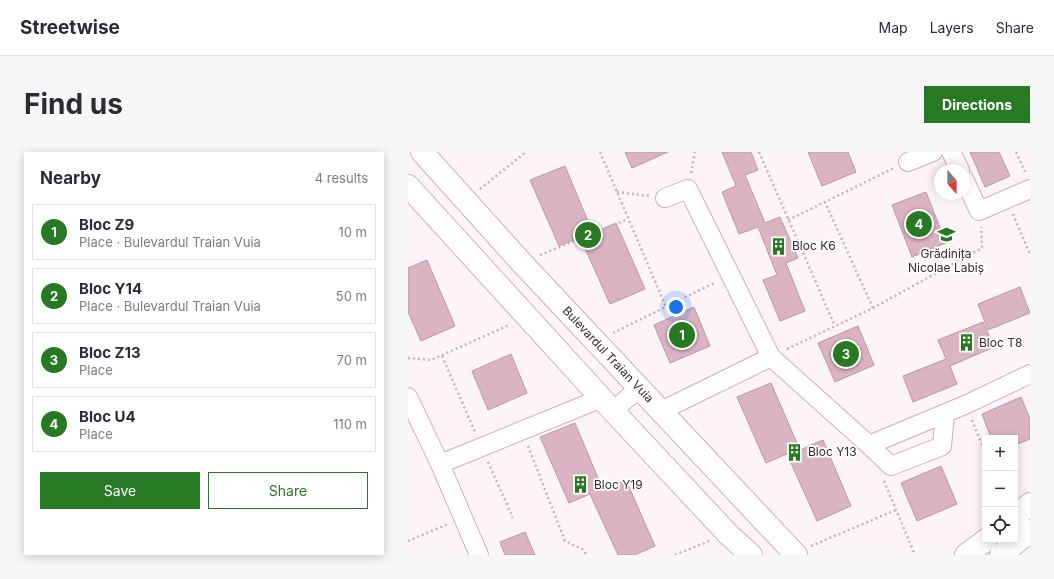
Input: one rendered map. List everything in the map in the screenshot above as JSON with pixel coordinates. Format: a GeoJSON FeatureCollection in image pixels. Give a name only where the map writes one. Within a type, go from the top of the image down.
{"type":"FeatureCollection","features":[{"type":"Feature","properties":{"kind":"main road","name":"Bulevardul Traian Vuia"},"geometry":{"type":"LineString","coordinates":[[422,152],[521,262],[795,554]]}},
{"type":"Feature","properties":{"kind":"main road"},"geometry":{"type":"LineString","coordinates":[[408,186],[607,404],[728,534],[751,555]]}},
{"type":"Feature","properties":{"kind":"main road"},"geometry":{"type":"LineString","coordinates":[[1018,514],[1030,504]]}},
{"type":"Feature","properties":{"kind":"main road"},"geometry":{"type":"LineString","coordinates":[[1001,555],[1030,531]]}},
{"type":"Feature","properties":{"kind":"main road"},"geometry":{"type":"LineString","coordinates":[[966,555],[982,543]]}},
{"type":"Feature","properties":{"kind":"street"},"geometry":{"type":"LineString","coordinates":[[908,162],[933,152]]}},
{"type":"Feature","properties":{"kind":"street"},"geometry":{"type":"LineString","coordinates":[[951,152],[957,164]]}},
{"type":"Feature","properties":{"kind":"street"},"geometry":{"type":"LineString","coordinates":[[970,192],[979,211],[1007,200],[1029,183]]}},
{"type":"Feature","properties":{"kind":"street"},"geometry":{"type":"LineString","coordinates":[[665,198],[688,188],[771,357],[891,466],[942,446],[945,414]]}},
{"type":"Feature","properties":{"kind":"street"},"geometry":{"type":"LineString","coordinates":[[661,411],[771,357]]}},
{"type":"Feature","properties":{"kind":"street"},"geometry":{"type":"LineString","coordinates":[[869,445],[945,414],[1030,374]]}},
{"type":"Feature","properties":{"kind":"street"},"geometry":{"type":"LineString","coordinates":[[440,464],[521,429],[607,404],[639,388]]}},
{"type":"Feature","properties":{"kind":"street"},"geometry":{"type":"LineString","coordinates":[[408,397],[440,464],[479,555]]}},
{"type":"Feature","properties":{"kind":"path"},"geometry":{"type":"LineString","coordinates":[[465,201],[526,152]]}},
{"type":"Feature","properties":{"kind":"path"},"geometry":{"type":"LineString","coordinates":[[600,152],[666,307]]}},
{"type":"Feature","properties":{"kind":"path"},"geometry":{"type":"LineString","coordinates":[[688,188],[695,152]]}},
{"type":"Feature","properties":{"kind":"path"},"geometry":{"type":"LineString","coordinates":[[759,152],[836,326]]}},
{"type":"Feature","properties":{"kind":"path"},"geometry":{"type":"LineString","coordinates":[[1016,152],[1029,183]]}},
{"type":"Feature","properties":{"kind":"path"},"geometry":{"type":"LineString","coordinates":[[788,220],[908,162]]}},
{"type":"Feature","properties":{"kind":"path"},"geometry":{"type":"LineString","coordinates":[[617,192],[665,198]]}},
{"type":"Feature","properties":{"kind":"path"},"geometry":{"type":"LineString","coordinates":[[1007,200],[1030,254]]}},
{"type":"Feature","properties":{"kind":"path"},"geometry":{"type":"LineString","coordinates":[[825,202],[873,308]]}},
{"type":"Feature","properties":{"kind":"path"},"geometry":{"type":"LineString","coordinates":[[771,357],[873,308],[982,248],[979,211]]}},
{"type":"Feature","properties":{"kind":"path"},"geometry":{"type":"LineString","coordinates":[[521,262],[628,219]]}},
{"type":"Feature","properties":{"kind":"path"},"geometry":{"type":"LineString","coordinates":[[596,341],[731,274]]}},
{"type":"Feature","properties":{"kind":"path"},"geometry":{"type":"LineString","coordinates":[[408,358],[431,360],[528,317]]}},
{"type":"Feature","properties":{"kind":"path"},"geometry":{"type":"LineString","coordinates":[[965,405],[982,445]]}},
{"type":"Feature","properties":{"kind":"path"},"geometry":{"type":"LineString","coordinates":[[521,429],[565,541],[584,550],[586,555]]}},
{"type":"Feature","properties":{"kind":"path"},"geometry":{"type":"LineString","coordinates":[[881,474],[915,555]]}},
{"type":"Feature","properties":{"kind":"path"},"geometry":{"type":"LineString","coordinates":[[795,554],[896,510]]}},
{"type":"Feature","properties":{"kind":"path"},"geometry":{"type":"LineString","coordinates":[[408,541],[463,518]]}},
{"type":"Feature","properties":{"kind":"path"},"geometry":{"type":"LineString","coordinates":[[675,555],[728,534]]}},
{"type":"Feature","properties":{"kind":"building"},"geometry":{"type":"Polygon","coordinates":[[[625,152],[668,152],[632,168],[625,152]]]}},
{"type":"Feature","properties":{"kind":"building","name":"Bloc K6"},"geometry":{"type":"Polygon","coordinates":[[[722,152],[751,152],[758,170],[745,175],[765,223],[780,217],[798,258],[786,263],[805,311],[780,321],[763,280],[777,275],[758,227],[739,234],[722,192],[736,186],[722,152]]]}},
{"type":"Feature","properties":{"kind":"building"},"geometry":{"type":"Polygon","coordinates":[[[808,152],[848,152],[856,172],[822,186],[808,152]]]}},
{"type":"Feature","properties":{"kind":"building"},"geometry":{"type":"Polygon","coordinates":[[[970,152],[999,152],[1010,176],[985,187],[970,152]]]}},
{"type":"Feature","properties":{"kind":"building"},"geometry":{"type":"Polygon","coordinates":[[[565,166],[593,233],[616,223],[645,289],[610,304],[580,237],[559,246],[530,180],[565,166]]]}},
{"type":"Feature","properties":{"kind":"building"},"geometry":{"type":"Polygon","coordinates":[[[926,192],[946,243],[912,257],[892,205],[926,192]]]}},
{"type":"Feature","properties":{"kind":"building"},"geometry":{"type":"Polygon","coordinates":[[[427,260],[455,326],[421,341],[408,312],[408,268],[427,260]]]}},
{"type":"Feature","properties":{"kind":"building"},"geometry":{"type":"Polygon","coordinates":[[[1020,287],[1030,313],[988,330],[978,304],[1020,287]]]}},
{"type":"Feature","properties":{"kind":"building"},"geometry":{"type":"Polygon","coordinates":[[[694,307],[710,346],[670,363],[654,325],[694,307]]]}},
{"type":"Feature","properties":{"kind":"building","name":"Bloc T8"},"geometry":{"type":"Polygon","coordinates":[[[983,322],[994,347],[950,366],[957,384],[913,402],[903,376],[946,359],[938,340],[983,322]]]}},
{"type":"Feature","properties":{"kind":"building"},"geometry":{"type":"Polygon","coordinates":[[[858,326],[874,365],[835,382],[818,343],[858,326]]]}},
{"type":"Feature","properties":{"kind":"building"},"geometry":{"type":"Polygon","coordinates":[[[511,354],[527,393],[488,410],[472,371],[511,354]]]}},
{"type":"Feature","properties":{"kind":"building","name":"Bloc Y13"},"geometry":{"type":"Polygon","coordinates":[[[771,383],[800,450],[823,440],[851,506],[817,521],[787,454],[766,463],[737,397],[771,383]]]}},
{"type":"Feature","properties":{"kind":"building"},"geometry":{"type":"Polygon","coordinates":[[[1021,397],[1030,419],[1030,439],[1018,444],[1018,435],[990,435],[982,414],[1021,397]]]}},
{"type":"Feature","properties":{"kind":"building","name":"Bloc Y19"},"geometry":{"type":"Polygon","coordinates":[[[575,423],[603,490],[626,480],[655,546],[635,555],[618,555],[590,494],[569,503],[540,437],[575,423]]]}},
{"type":"Feature","properties":{"kind":"building"},"geometry":{"type":"Polygon","coordinates":[[[941,466],[957,504],[917,521],[901,483],[941,466]]]}},
{"type":"Feature","properties":{"kind":"building"},"geometry":{"type":"Polygon","coordinates":[[[525,532],[535,555],[505,555],[500,542],[525,532]]]}},
{"type":"Feature","properties":{"kind":"place","name":"Bloc U4"},"geometry":{"type":"Point","coordinates":[919,224]}},
{"type":"Feature","properties":{"kind":"place","name":"Bloc Y14"},"geometry":{"type":"Point","coordinates":[588,235]}},
{"type":"Feature","properties":{"kind":"place","name":"Grădinița Nicolae Labiș"},"geometry":{"type":"Point","coordinates":[946,235]}},
{"type":"Feature","properties":{"kind":"place","name":"Bloc K6"},"geometry":{"type":"Point","coordinates":[779,246]}},
{"type":"Feature","properties":{"kind":"place","name":"Bloc Z9"},"geometry":{"type":"Point","coordinates":[682,335]}},
{"type":"Feature","properties":{"kind":"place","name":"Bloc T8"},"geometry":{"type":"Point","coordinates":[966,343]}},
{"type":"Feature","properties":{"kind":"place","name":"Bloc Z13"},"geometry":{"type":"Point","coordinates":[846,354]}},
{"type":"Feature","properties":{"kind":"place","name":"Bloc Y13"},"geometry":{"type":"Point","coordinates":[795,452]}},
{"type":"Feature","properties":{"kind":"place","name":"Bloc Y19"},"geometry":{"type":"Point","coordinates":[581,485]}}]}
